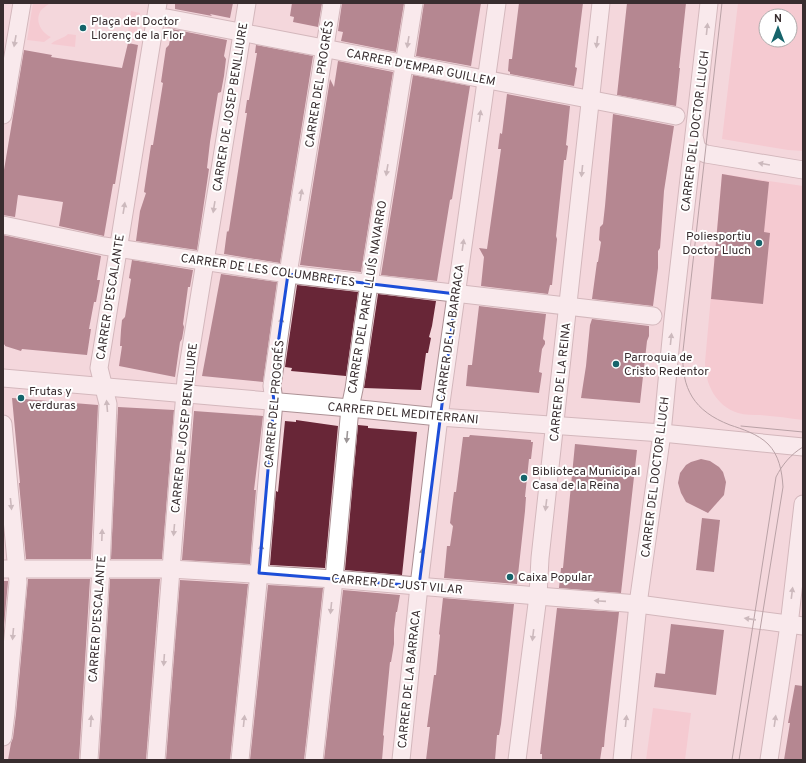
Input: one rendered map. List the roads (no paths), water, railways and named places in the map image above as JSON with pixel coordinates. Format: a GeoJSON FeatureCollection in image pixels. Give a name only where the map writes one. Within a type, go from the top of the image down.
{"type":"FeatureCollection","features":[{"type":"Feature","properties":{"kind":"street"},"geometry":{"type":"LineString","coordinates":[[3,115],[22,3]]}},
{"type":"Feature","properties":{"kind":"street","name":"CARRER D'ESCALANTE"},"geometry":{"type":"LineString","coordinates":[[88,760],[101,568],[108,404],[99,368],[158,3]]}},
{"type":"Feature","properties":{"kind":"street","name":"CARRER DE JOSEP BENLLIURE"},"geometry":{"type":"LineString","coordinates":[[156,760],[186,379],[247,3]]}},
{"type":"Feature","properties":{"kind":"street","name":"CARRER DEL PROGRÉS"},"geometry":{"type":"LineString","coordinates":[[240,760],[259,574],[274,401],[272,386],[288,274],[332,3]]}},
{"type":"Feature","properties":{"kind":"street","name":"CARRER DEL PARE LLUÍS NAVARRO"},"geometry":{"type":"LineString","coordinates":[[314,760],[334,579],[350,408],[354,389],[368,284],[414,3]]}},
{"type":"Feature","properties":{"kind":"street","name":"CARRER DE LA BARRACA"},"geometry":{"type":"LineString","coordinates":[[401,760],[419,586],[439,417],[496,3]]}},
{"type":"Feature","properties":{"kind":"street","name":"CARRER DE LA REINA"},"geometry":{"type":"LineString","coordinates":[[517,760],[538,596],[540,558],[601,3]]}},
{"type":"Feature","properties":{"kind":"street","name":"CARRER DEL DOCTOR LLUCH"},"geometry":{"type":"LineString","coordinates":[[622,760],[638,604],[662,433],[672,326],[710,3]]}},
{"type":"Feature","properties":{"kind":"street","name":"CARRER D'EMPAR GUILLEM"},"geometry":{"type":"LineString","coordinates":[[167,18],[676,116]]}},
{"type":"Feature","properties":{"kind":"street"},"geometry":{"type":"LineString","coordinates":[[695,140],[696,147],[699,151],[706,154],[803,170]]}},
{"type":"Feature","properties":{"kind":"street","name":"CARRER DE LES COLUMBRETES"},"geometry":{"type":"LineString","coordinates":[[3,225],[118,248],[288,274],[653,316]]}},
{"type":"Feature","properties":{"kind":"street","name":"CARRER DEL MEDITERRANI"},"geometry":{"type":"LineString","coordinates":[[3,378],[274,401],[439,417],[662,433],[803,447]]}},
{"type":"Feature","properties":{"kind":"street"},"geometry":{"type":"LineString","coordinates":[[3,424],[10,569],[16,597],[3,737]]}},
{"type":"Feature","properties":{"kind":"street"},"geometry":{"type":"LineString","coordinates":[[770,760],[796,626],[803,504]]}},
{"type":"Feature","properties":{"kind":"street","name":"CARRER DE JUST VILAR"},"geometry":{"type":"LineString","coordinates":[[10,569],[171,569],[334,579],[638,604],[796,626]]}},
{"type":"Feature","properties":{"kind":"tram line"},"geometry":{"type":"LineString","coordinates":[[722,3],[683,351],[684,377],[692,397],[707,413],[730,425],[755,435],[764,440],[772,448],[779,464],[783,487],[739,760]]}},
{"type":"Feature","properties":{"kind":"tram line"},"geometry":{"type":"LineString","coordinates":[[741,426],[803,432]]}},
{"type":"Feature","properties":{"kind":"tram line"},"geometry":{"type":"LineString","coordinates":[[732,760],[776,477],[787,460],[803,447]]}},
{"type":"Feature","properties":{"kind":"place","name":"Plaça del Doctor Llorenç de la Flor"},"geometry":{"type":"Point","coordinates":[83,28]}},
{"type":"Feature","properties":{"kind":"place","name":"Poliesportiu Doctor Lluch"},"geometry":{"type":"Point","coordinates":[759,243]}},
{"type":"Feature","properties":{"kind":"place","name":"Parroquia de Cristo Redentor"},"geometry":{"type":"Point","coordinates":[616,364]}},
{"type":"Feature","properties":{"kind":"place","name":"Frutas y verduras"},"geometry":{"type":"Point","coordinates":[21,398]}},
{"type":"Feature","properties":{"kind":"place","name":"Biblioteca Municipal Casa de la Reina"},"geometry":{"type":"Point","coordinates":[524,478]}},
{"type":"Feature","properties":{"kind":"place","name":"Caixa Popular"},"geometry":{"type":"Point","coordinates":[510,577]}}]}
